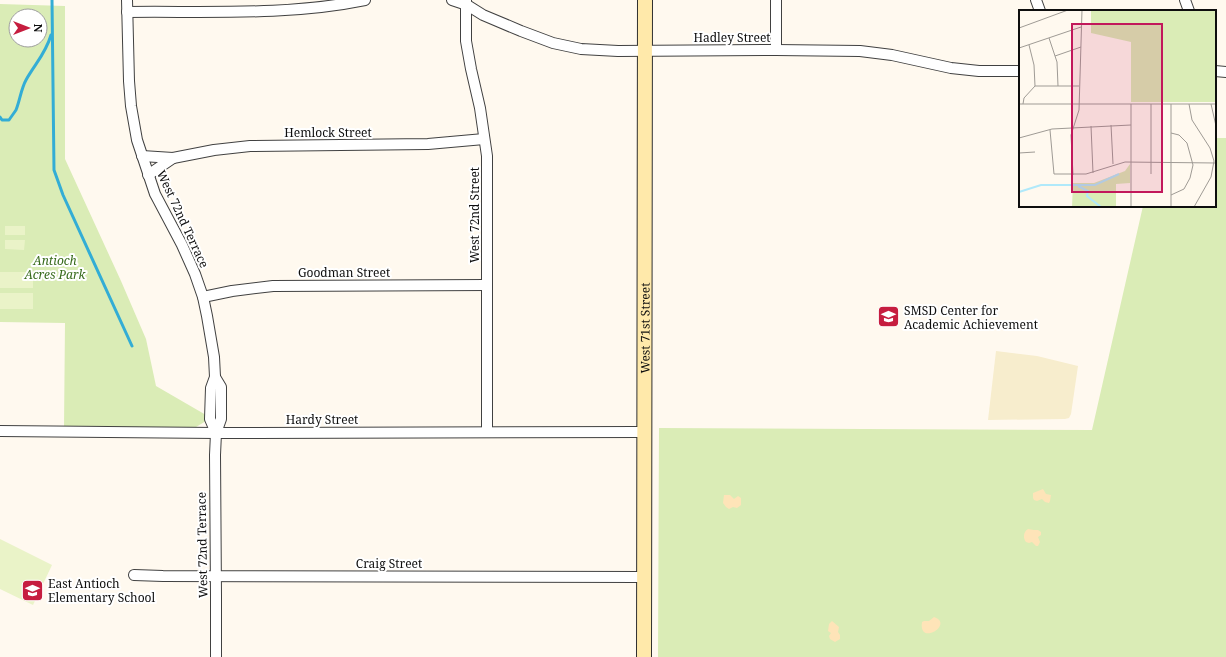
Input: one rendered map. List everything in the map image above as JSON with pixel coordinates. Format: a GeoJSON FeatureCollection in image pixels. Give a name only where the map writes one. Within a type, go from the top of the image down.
{"type":"FeatureCollection","features":[{"type":"Feature","properties":{"kind":"street","name":"West 72nd Terrace"},"geometry":{"type":"LineString","coordinates":[[127,0],[129,81],[131,106],[137,140],[155,194],[185,251],[203,297],[214,357],[215,377],[211,388],[210,419],[216,433],[216,657]]}},
{"type":"Feature","properties":{"kind":"street"},"geometry":{"type":"LineString","coordinates":[[127,12],[280,10],[322,7],[365,0]]}},
{"type":"Feature","properties":{"kind":"street","name":"Hadley Street"},"geometry":{"type":"LineString","coordinates":[[452,0],[466,2],[483,15],[554,43],[581,49],[599,51],[860,51],[892,55],[951,68],[979,71],[1019,72]]}},
{"type":"Feature","properties":{"kind":"street","name":"West 71st Street"},"geometry":{"type":"LineString","coordinates":[[644,657],[645,0]]}},
{"type":"Feature","properties":{"kind":"street"},"geometry":{"type":"LineString","coordinates":[[776,0],[776,50]]}},
{"type":"Feature","properties":{"kind":"street"},"geometry":{"type":"LineString","coordinates":[[1036,0],[1040,10]]}},
{"type":"Feature","properties":{"kind":"street"},"geometry":{"type":"LineString","coordinates":[[1185,0],[1189,10]]}},
{"type":"Feature","properties":{"kind":"street","name":"West 72nd Street"},"geometry":{"type":"LineString","coordinates":[[466,2],[466,41],[480,108],[487,156],[487,432]]}},
{"type":"Feature","properties":{"kind":"street"},"geometry":{"type":"LineString","coordinates":[[1216,71],[1226,72]]}},
{"type":"Feature","properties":{"kind":"street","name":"Hemlock Street"},"geometry":{"type":"LineString","coordinates":[[142,156],[173,158],[214,150],[250,146],[428,144],[484,139]]}},
{"type":"Feature","properties":{"kind":"street","name":"Hemlock Street"},"geometry":{"type":"LineString","coordinates":[[148,175],[173,158]]}},
{"type":"Feature","properties":{"kind":"street","name":"Goodman Street"},"geometry":{"type":"LineString","coordinates":[[203,297],[273,286],[487,284]]}},
{"type":"Feature","properties":{"kind":"street","name":"Hardy Street"},"geometry":{"type":"LineString","coordinates":[[0,431],[216,433],[644,432]]}},
{"type":"Feature","properties":{"kind":"street","name":"Craig Street"},"geometry":{"type":"LineString","coordinates":[[134,575],[644,577]]}},
{"type":"Feature","properties":{"kind":"shaded area"},"geometry":{"type":"Polygon","coordinates":[[[996,351],[1037,356],[1078,366],[1071,414],[1069,418],[988,420],[996,351]]]}},
{"type":"Feature","properties":{"kind":"green space","name":"Antioch Acres Park"},"geometry":{"type":"Polygon","coordinates":[[[0,4],[65,6],[65,159],[146,339],[156,386],[206,415],[206,421],[196,427],[64,427],[65,323],[0,322],[0,4]]]}},
{"type":"Feature","properties":{"kind":"green space"},"geometry":{"type":"Polygon","coordinates":[[[1216,138],[1226,138],[1226,657],[658,657],[659,428],[1092,430],[1143,207],[1216,207],[1216,138]]]}},
{"type":"Feature","properties":{"kind":"green space"},"geometry":{"type":"Polygon","coordinates":[[[5,226],[25,226],[25,235],[5,235],[5,226]]]}},
{"type":"Feature","properties":{"kind":"green space"},"geometry":{"type":"Polygon","coordinates":[[[5,240],[25,240],[24,250],[5,249],[5,240]]]}},
{"type":"Feature","properties":{"kind":"green space"},"geometry":{"type":"Polygon","coordinates":[[[0,272],[33,272],[33,288],[0,288],[0,272]]]}},
{"type":"Feature","properties":{"kind":"green space"},"geometry":{"type":"Polygon","coordinates":[[[0,293],[33,293],[33,309],[0,309],[0,293]]]}},
{"type":"Feature","properties":{"kind":"green space"},"geometry":{"type":"Polygon","coordinates":[[[0,539],[52,565],[33,605],[0,589],[0,539]]]}},
{"type":"Feature","properties":{"kind":"sand"},"geometry":{"type":"Polygon","coordinates":[[[1043,489],[1046,494],[1051,495],[1049,503],[1042,499],[1037,501],[1033,498],[1033,493],[1043,489]]]}},
{"type":"Feature","properties":{"kind":"sand"},"geometry":{"type":"Polygon","coordinates":[[[724,495],[730,495],[734,499],[738,496],[741,498],[741,505],[737,508],[733,507],[729,509],[723,503],[724,495]]]}},
{"type":"Feature","properties":{"kind":"sand"},"geometry":{"type":"Polygon","coordinates":[[[1028,529],[1038,530],[1041,532],[1041,535],[1038,537],[1040,542],[1038,546],[1032,542],[1026,542],[1024,533],[1028,529]]]}},
{"type":"Feature","properties":{"kind":"sand"},"geometry":{"type":"Polygon","coordinates":[[[934,617],[939,620],[940,624],[938,628],[934,632],[925,633],[922,629],[922,622],[929,621],[934,617]]]}},
{"type":"Feature","properties":{"kind":"sand"},"geometry":{"type":"Polygon","coordinates":[[[832,621],[839,627],[838,632],[840,639],[835,642],[830,639],[829,636],[831,633],[828,631],[829,624],[832,621]]]}},
{"type":"Feature","properties":{"kind":"waterway"},"geometry":{"type":"LineString","coordinates":[[52,0],[54,170],[63,195],[132,346]]}},
{"type":"Feature","properties":{"kind":"waterway"},"geometry":{"type":"LineString","coordinates":[[0,117],[2,120],[9,120],[16,110],[24,83],[43,53],[51,35]]}},
{"type":"Feature","properties":{"kind":"place","name":"SMSD Center for Academic Achievement"},"geometry":{"type":"Point","coordinates":[888,317]}},
{"type":"Feature","properties":{"kind":"place","name":"East Antioch Elementary School"},"geometry":{"type":"Point","coordinates":[32,590]}}]}
